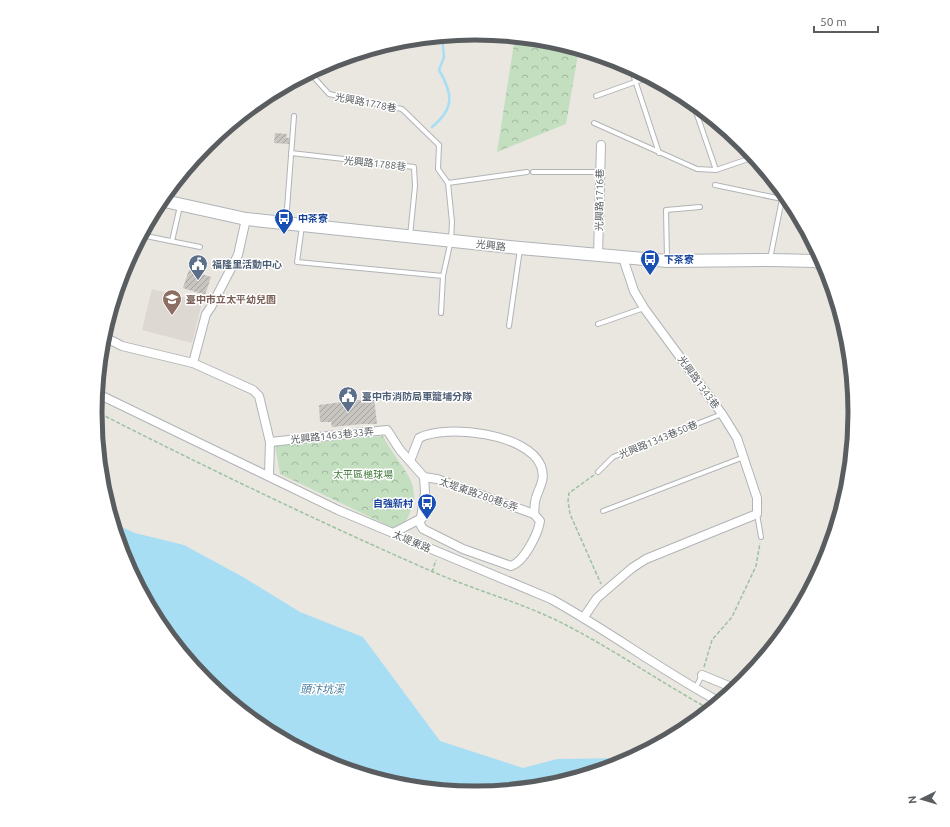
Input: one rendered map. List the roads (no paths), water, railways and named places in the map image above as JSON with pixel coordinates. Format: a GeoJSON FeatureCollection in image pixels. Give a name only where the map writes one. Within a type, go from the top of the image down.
{"type":"FeatureCollection","features":[{"type":"Feature","properties":{"kind":"main road","name":"光興路"},"geometry":{"type":"LineString","coordinates":[[167,201],[246,218],[302,225],[623,258],[667,261],[815,259]]}},
{"type":"Feature","properties":{"kind":"street","name":"光興路1716巷"},"geometry":{"type":"LineString","coordinates":[[598,255],[601,145]]}},
{"type":"Feature","properties":{"kind":"street"},"geometry":{"type":"LineString","coordinates":[[193,363],[206,314],[238,255],[246,218]]}},
{"type":"Feature","properties":{"kind":"street","name":"光興路1343巷"},"geometry":{"type":"LineString","coordinates":[[623,258],[634,291],[644,308],[722,414],[737,438],[745,457],[757,498],[757,514]]}},
{"type":"Feature","properties":{"kind":"street"},"geometry":{"type":"LineString","coordinates":[[109,339],[122,346],[193,363],[253,390],[259,396],[270,442],[269,475]]}},
{"type":"Feature","properties":{"kind":"street","name":"太堤東路"},"geometry":{"type":"LineString","coordinates":[[102,397],[269,475],[338,510],[396,531],[438,552],[551,599],[584,617],[695,689],[715,699]]}},
{"type":"Feature","properties":{"kind":"street","name":"光興路1463巷33弄"},"geometry":{"type":"LineString","coordinates":[[270,442],[387,430],[400,450],[424,477]]}},
{"type":"Feature","properties":{"kind":"street"},"geometry":{"type":"LineString","coordinates":[[410,461],[419,438],[428,434],[452,432],[491,435],[508,439],[524,447],[539,461],[542,467],[543,482],[536,498],[534,514],[540,521],[537,535],[518,562],[511,566],[463,548],[423,529],[420,524],[425,492],[424,477]]}},
{"type":"Feature","properties":{"kind":"street","name":"太堤東路280巷6弄"},"geometry":{"type":"LineString","coordinates":[[424,477],[437,479],[534,514]]}},
{"type":"Feature","properties":{"kind":"street"},"geometry":{"type":"LineString","coordinates":[[584,617],[597,598],[605,593],[632,568],[646,559],[757,514]]}},
{"type":"Feature","properties":{"kind":"street"},"geometry":{"type":"LineString","coordinates":[[396,531],[422,518]]}},
{"type":"Feature","properties":{"kind":"street"},"geometry":{"type":"LineString","coordinates":[[702,675],[730,686]]}},
{"type":"Feature","properties":{"kind":"lane"},"geometry":{"type":"LineString","coordinates":[[634,76],[659,153]]}},
{"type":"Feature","properties":{"kind":"lane","name":"光興路1778巷"},"geometry":{"type":"LineString","coordinates":[[314,77],[328,94],[402,108],[439,145],[438,169],[448,183],[452,222],[451,240],[443,276],[441,313]]}},
{"type":"Feature","properties":{"kind":"lane"},"geometry":{"type":"LineString","coordinates":[[596,96],[642,80]]}},
{"type":"Feature","properties":{"kind":"lane"},"geometry":{"type":"LineString","coordinates":[[696,113],[716,170]]}},
{"type":"Feature","properties":{"kind":"lane"},"geometry":{"type":"LineString","coordinates":[[286,223],[294,116]]}},
{"type":"Feature","properties":{"kind":"lane"},"geometry":{"type":"LineString","coordinates":[[594,123],[697,169],[716,170],[748,159]]}},
{"type":"Feature","properties":{"kind":"lane","name":"光興路1788巷"},"geometry":{"type":"LineString","coordinates":[[291,153],[414,167],[415,186],[410,236]]}},
{"type":"Feature","properties":{"kind":"lane"},"geometry":{"type":"LineString","coordinates":[[448,183],[527,172]]}},
{"type":"Feature","properties":{"kind":"lane"},"geometry":{"type":"LineString","coordinates":[[533,172],[600,172]]}},
{"type":"Feature","properties":{"kind":"lane"},"geometry":{"type":"LineString","coordinates":[[715,185],[781,199]]}},
{"type":"Feature","properties":{"kind":"lane"},"geometry":{"type":"LineString","coordinates":[[771,260],[782,200]]}},
{"type":"Feature","properties":{"kind":"lane"},"geometry":{"type":"LineString","coordinates":[[172,241],[181,204]]}},
{"type":"Feature","properties":{"kind":"lane"},"geometry":{"type":"LineString","coordinates":[[667,261],[666,210],[700,207]]}},
{"type":"Feature","properties":{"kind":"lane"},"geometry":{"type":"LineString","coordinates":[[302,225],[297,262],[443,276]]}},
{"type":"Feature","properties":{"kind":"lane"},"geometry":{"type":"LineString","coordinates":[[147,236],[200,247]]}},
{"type":"Feature","properties":{"kind":"lane"},"geometry":{"type":"LineString","coordinates":[[509,326],[520,248]]}},
{"type":"Feature","properties":{"kind":"lane"},"geometry":{"type":"LineString","coordinates":[[598,324],[644,308]]}},
{"type":"Feature","properties":{"kind":"lane","name":"光興路1343巷50巷"},"geometry":{"type":"LineString","coordinates":[[598,472],[613,457],[722,414]]}},
{"type":"Feature","properties":{"kind":"lane"},"geometry":{"type":"LineString","coordinates":[[603,511],[745,457]]}},
{"type":"Feature","properties":{"kind":"lane","name":"光興路1343巷"},"geometry":{"type":"LineString","coordinates":[[757,514],[761,537]]}},
{"type":"Feature","properties":{"kind":"lane"},"geometry":{"type":"LineString","coordinates":[[695,689],[702,675]]}},
{"type":"Feature","properties":{"kind":"water","name":"頭汴坑溪"},"geometry":{"type":"Polygon","coordinates":[[[119,526],[135,533],[184,545],[243,577],[300,612],[363,637],[440,741],[523,768],[557,759],[620,758],[572,774],[524,784],[475,787],[451,786],[426,784],[378,774],[332,759],[288,737],[248,710],[211,678],[194,660],[164,621],[140,579],[119,526]]]}},
{"type":"Feature","properties":{"kind":"waterway"},"geometry":{"type":"LineString","coordinates":[[432,127],[445,113],[449,100],[447,86],[439,70],[444,57],[443,42]]}},
{"type":"Feature","properties":{"kind":"place","name":"中茶寮"},"geometry":{"type":"Point","coordinates":[284,235]}},
{"type":"Feature","properties":{"kind":"place","name":"下茶寮"},"geometry":{"type":"Point","coordinates":[650,276]}},
{"type":"Feature","properties":{"kind":"place","name":"福隆里活動中心"},"geometry":{"type":"Point","coordinates":[198,281]}},
{"type":"Feature","properties":{"kind":"place","name":"臺中市立太平幼兒園"},"geometry":{"type":"Point","coordinates":[172,316]}},
{"type":"Feature","properties":{"kind":"place","name":"臺中市消防局車籠埔分隊"},"geometry":{"type":"Point","coordinates":[348,413]}},
{"type":"Feature","properties":{"kind":"place","name":"自強新村"},"geometry":{"type":"Point","coordinates":[427,520]}},
{"type":"Feature","properties":{"kind":"park label","name":"太平區槌球場"},"geometry":{"type":"Point","coordinates":[363,474]}}]}
